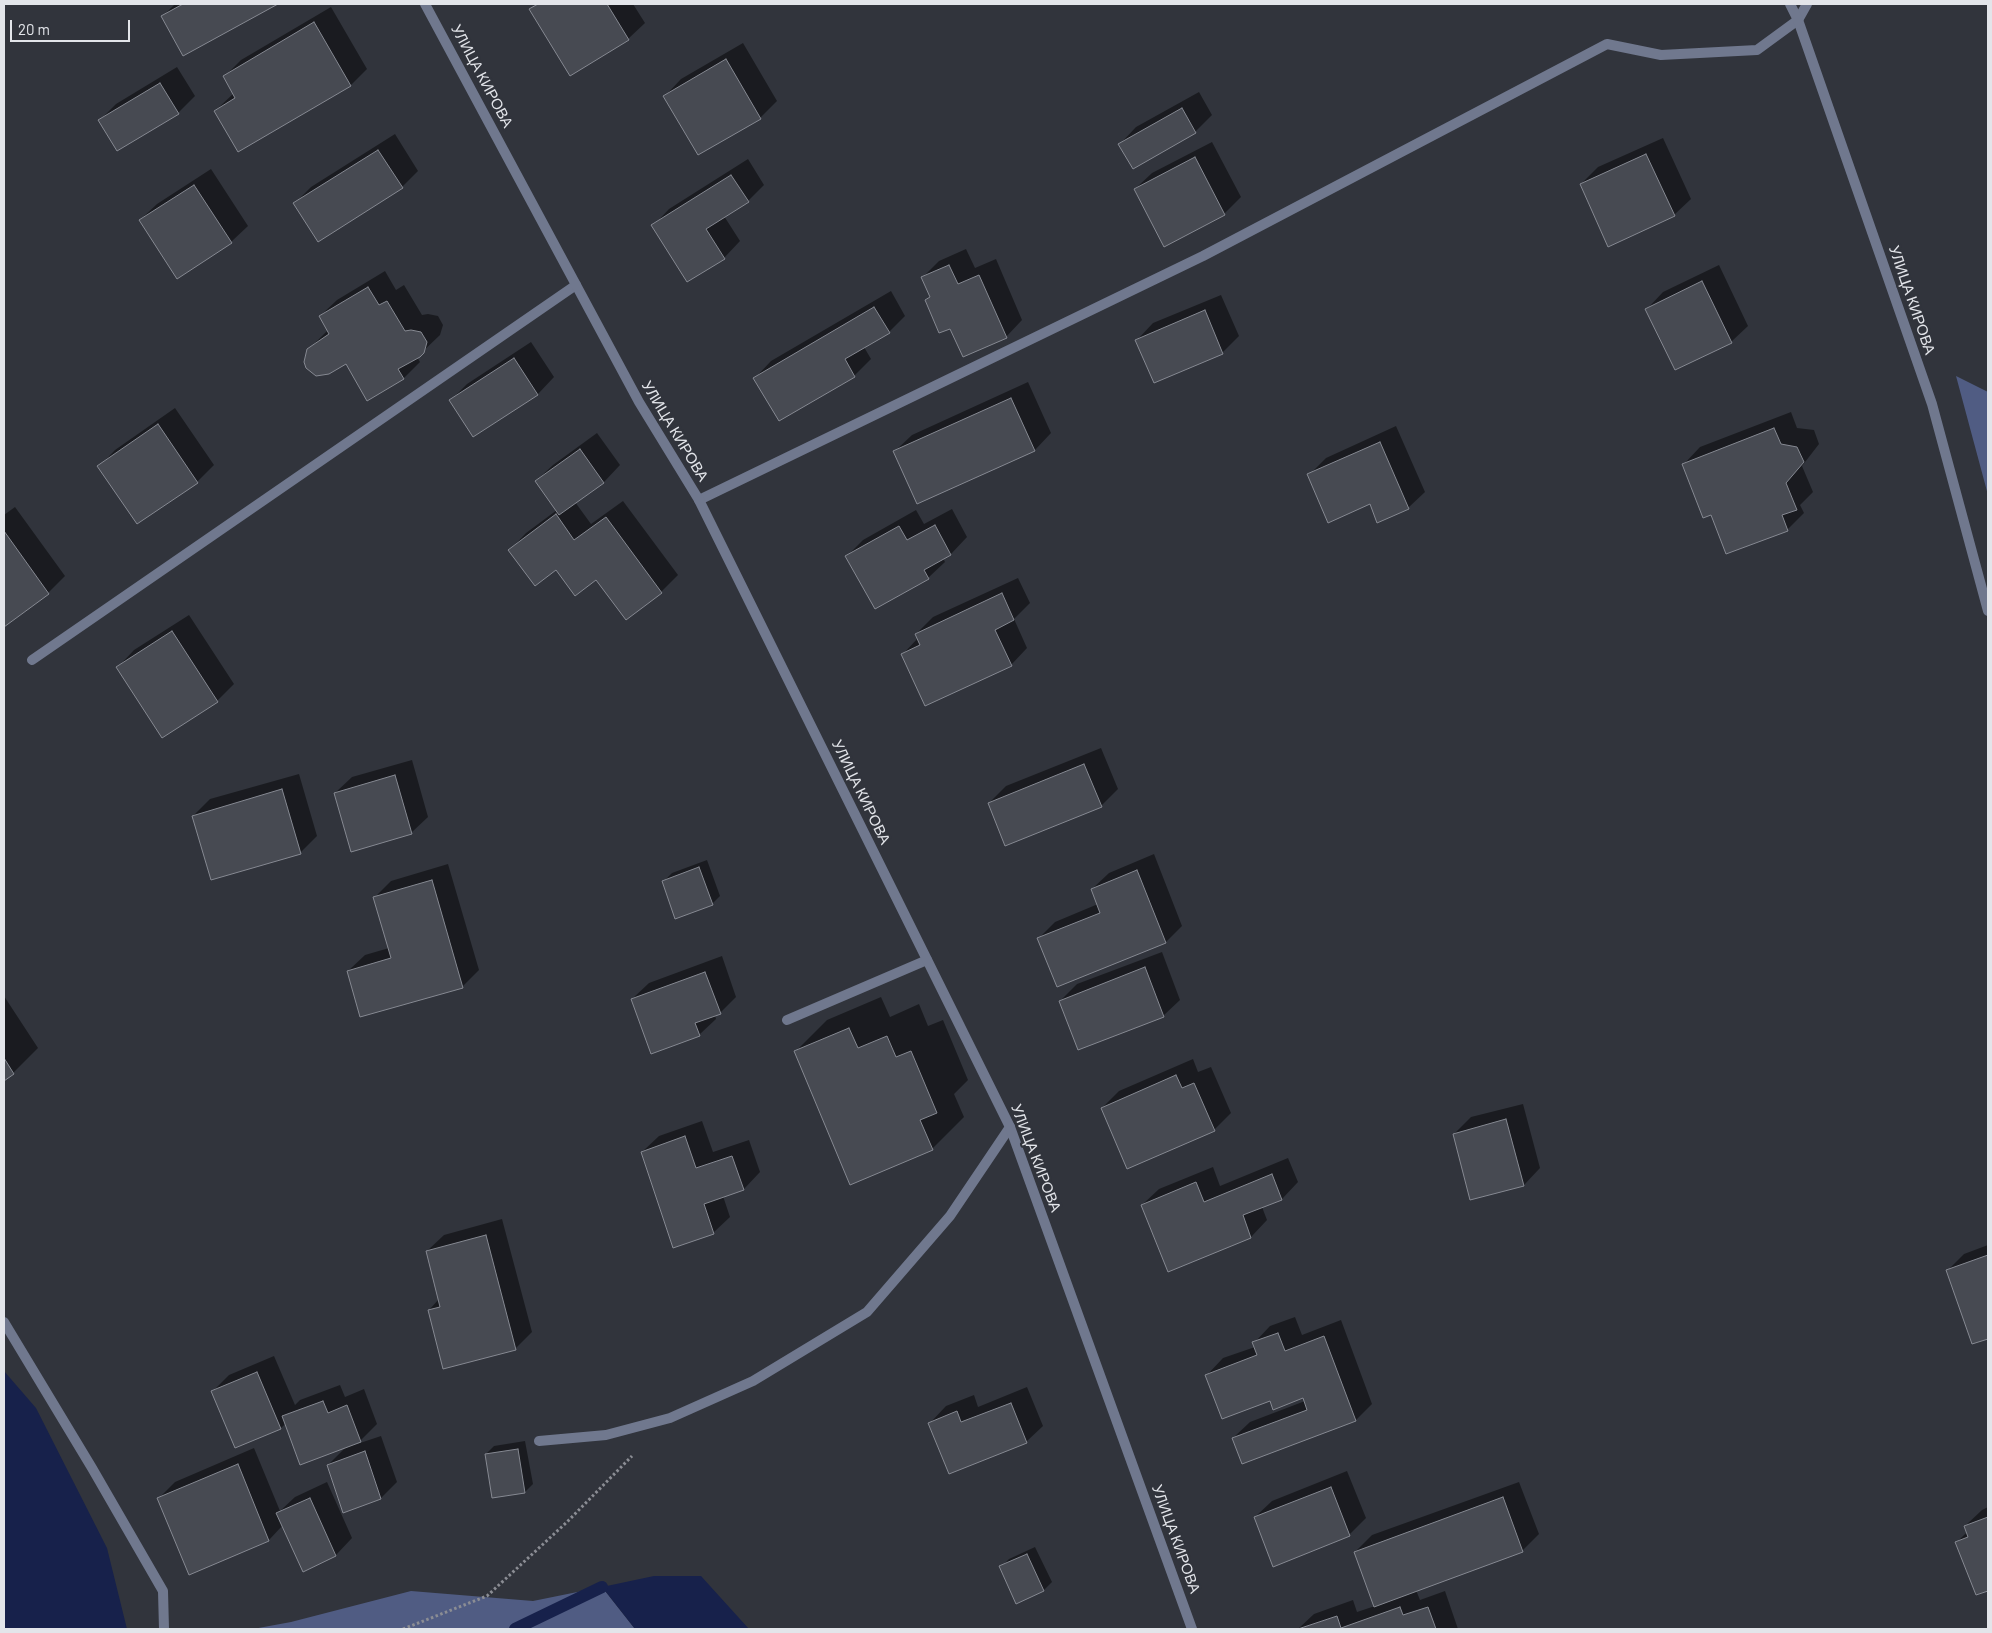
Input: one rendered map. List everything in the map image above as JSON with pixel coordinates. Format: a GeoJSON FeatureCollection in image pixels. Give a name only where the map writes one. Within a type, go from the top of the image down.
{"type":"FeatureCollection","features":[{"type":"Feature","properties":{"kind":"street","name":"УЛИЦА КИРОВА"},"geometry":{"type":"LineString","coordinates":[[425,4],[639,402],[698,500],[1010,1127],[1192,1629]]}},
{"type":"Feature","properties":{"kind":"street","name":"УЛИЦА КИРОВА"},"geometry":{"type":"LineString","coordinates":[[1790,4],[1798,20],[1932,404],[1988,611]]}},
{"type":"Feature","properties":{"kind":"street"},"geometry":{"type":"LineString","coordinates":[[698,500],[1203,256],[1607,44],[1661,55],[1757,50],[1798,20],[1807,4]]}},
{"type":"Feature","properties":{"kind":"street"},"geometry":{"type":"LineString","coordinates":[[32,660],[576,285]]}},
{"type":"Feature","properties":{"kind":"street"},"geometry":{"type":"LineString","coordinates":[[787,1020],[927,960]]}},
{"type":"Feature","properties":{"kind":"street"},"geometry":{"type":"LineString","coordinates":[[539,1441],[606,1435],[670,1418],[753,1381],[867,1312],[950,1216],[1010,1127]]}},
{"type":"Feature","properties":{"kind":"street"},"geometry":{"type":"LineString","coordinates":[[4,1322],[163,1591],[164,1629]]}},
{"type":"Feature","properties":{"kind":"path"},"geometry":{"type":"LineString","coordinates":[[404,1629],[487,1596],[567,1522],[636,1453]]}},
{"type":"Feature","properties":{"kind":"shaded area"},"geometry":{"type":"Polygon","coordinates":[[[1956,376],[1988,392],[1988,495],[1956,376]]]}},
{"type":"Feature","properties":{"kind":"shaded area"},"geometry":{"type":"Polygon","coordinates":[[[4,1371],[36,1408],[107,1548],[127,1629],[4,1629],[4,1371]]]}},
{"type":"Feature","properties":{"kind":"shaded area"},"geometry":{"type":"Polygon","coordinates":[[[654,1576],[701,1576],[749,1629],[635,1629],[602,1587],[654,1576]]]}},
{"type":"Feature","properties":{"kind":"shaded area"},"geometry":{"type":"Polygon","coordinates":[[[602,1587],[635,1629],[253,1629],[291,1622],[411,1591],[533,1601],[602,1587]]]}},
{"type":"Feature","properties":{"kind":"building"},"geometry":{"type":"Polygon","coordinates":[[[183,4],[278,4],[183,56],[161,16],[183,4]]]}},
{"type":"Feature","properties":{"kind":"building"},"geometry":{"type":"Polygon","coordinates":[[[538,4],[607,4],[629,40],[570,76],[529,9],[538,4]]]}},
{"type":"Feature","properties":{"kind":"building"},"geometry":{"type":"Polygon","coordinates":[[[314,22],[351,86],[238,152],[214,111],[235,98],[223,76],[314,22]]]}},
{"type":"Feature","properties":{"kind":"building"},"geometry":{"type":"Polygon","coordinates":[[[726,59],[761,119],[698,155],[663,96],[726,59]]]}},
{"type":"Feature","properties":{"kind":"building"},"geometry":{"type":"Polygon","coordinates":[[[160,83],[179,114],[117,151],[98,120],[160,83]]]}},
{"type":"Feature","properties":{"kind":"building"},"geometry":{"type":"Polygon","coordinates":[[[1182,108],[1196,133],[1133,169],[1118,144],[1182,108]]]}},
{"type":"Feature","properties":{"kind":"building"},"geometry":{"type":"Polygon","coordinates":[[[378,150],[403,188],[318,242],[293,203],[378,150]]]}},
{"type":"Feature","properties":{"kind":"building"},"geometry":{"type":"Polygon","coordinates":[[[1646,154],[1675,216],[1608,247],[1580,184],[1646,154]]]}},
{"type":"Feature","properties":{"kind":"building"},"geometry":{"type":"Polygon","coordinates":[[[1195,157],[1225,215],[1164,247],[1134,189],[1195,157]]]}},
{"type":"Feature","properties":{"kind":"building"},"geometry":{"type":"Polygon","coordinates":[[[731,175],[749,202],[706,229],[725,259],[687,282],[651,225],[731,175]]]}},
{"type":"Feature","properties":{"kind":"building"},"geometry":{"type":"Polygon","coordinates":[[[194,185],[232,243],[177,279],[139,220],[194,185]]]}},
{"type":"Feature","properties":{"kind":"building"},"geometry":{"type":"Polygon","coordinates":[[[949,265],[958,284],[979,275],[1007,338],[963,357],[950,329],[939,333],[925,300],[930,297],[921,277],[949,265]]]}},
{"type":"Feature","properties":{"kind":"building"},"geometry":{"type":"Polygon","coordinates":[[[1702,281],[1732,343],[1675,370],[1645,309],[1702,281]]]}},
{"type":"Feature","properties":{"kind":"building"},"geometry":{"type":"Polygon","coordinates":[[[368,287],[379,305],[387,301],[405,331],[421,332],[427,342],[424,353],[420,357],[398,369],[404,379],[367,401],[346,364],[329,374],[316,376],[306,368],[304,362],[307,349],[329,334],[319,316],[368,287]]]}},
{"type":"Feature","properties":{"kind":"building"},"geometry":{"type":"Polygon","coordinates":[[[874,307],[890,333],[845,359],[855,377],[779,421],[753,378],[874,307]]]}},
{"type":"Feature","properties":{"kind":"building"},"geometry":{"type":"Polygon","coordinates":[[[1205,310],[1223,354],[1154,383],[1135,340],[1205,310]]]}},
{"type":"Feature","properties":{"kind":"building"},"geometry":{"type":"Polygon","coordinates":[[[514,358],[538,395],[473,437],[449,400],[514,358]]]}},
{"type":"Feature","properties":{"kind":"building"},"geometry":{"type":"Polygon","coordinates":[[[1011,398],[1035,451],[917,504],[893,451],[1011,398]]]}},
{"type":"Feature","properties":{"kind":"building"},"geometry":{"type":"Polygon","coordinates":[[[158,424],[198,483],[137,524],[97,466],[158,424]]]}},
{"type":"Feature","properties":{"kind":"building"},"geometry":{"type":"Polygon","coordinates":[[[1774,428],[1781,444],[1797,447],[1804,462],[1786,483],[1797,510],[1782,515],[1788,531],[1726,554],[1711,515],[1703,518],[1682,464],[1774,428]]]}},
{"type":"Feature","properties":{"kind":"building"},"geometry":{"type":"Polygon","coordinates":[[[1380,442],[1409,509],[1377,523],[1370,504],[1328,523],[1307,474],[1380,442]]]}},
{"type":"Feature","properties":{"kind":"building"},"geometry":{"type":"Polygon","coordinates":[[[580,449],[604,483],[559,515],[535,481],[580,449]]]}},
{"type":"Feature","properties":{"kind":"building"},"geometry":{"type":"Polygon","coordinates":[[[556,514],[574,540],[606,517],[662,593],[626,620],[596,580],[575,596],[556,570],[535,586],[508,550],[556,514]]]}},
{"type":"Feature","properties":{"kind":"building"},"geometry":{"type":"Polygon","coordinates":[[[935,525],[951,555],[924,570],[929,579],[875,609],[845,556],[899,526],[907,540],[935,525]]]}},
{"type":"Feature","properties":{"kind":"building"},"geometry":{"type":"Polygon","coordinates":[[[4,531],[49,594],[4,627],[4,531]]]}},
{"type":"Feature","properties":{"kind":"building"},"geometry":{"type":"Polygon","coordinates":[[[1002,593],[1014,620],[995,630],[1012,666],[925,706],[901,654],[920,645],[915,634],[1002,593]]]}},
{"type":"Feature","properties":{"kind":"building"},"geometry":{"type":"Polygon","coordinates":[[[172,631],[218,702],[162,738],[116,667],[172,631]]]}},
{"type":"Feature","properties":{"kind":"building"},"geometry":{"type":"Polygon","coordinates":[[[1084,764],[1102,807],[1005,846],[988,803],[1084,764]]]}},
{"type":"Feature","properties":{"kind":"building"},"geometry":{"type":"Polygon","coordinates":[[[395,775],[412,834],[351,852],[334,793],[395,775]]]}},
{"type":"Feature","properties":{"kind":"building"},"geometry":{"type":"Polygon","coordinates":[[[282,789],[301,854],[211,880],[192,816],[282,789]]]}},
{"type":"Feature","properties":{"kind":"building"},"geometry":{"type":"Polygon","coordinates":[[[699,867],[713,905],[675,919],[662,881],[699,867]]]}},
{"type":"Feature","properties":{"kind":"building"},"geometry":{"type":"Polygon","coordinates":[[[1137,870],[1166,943],[1057,987],[1037,938],[1100,913],[1091,889],[1137,870]]]}},
{"type":"Feature","properties":{"kind":"building"},"geometry":{"type":"Polygon","coordinates":[[[432,880],[463,988],[360,1017],[347,971],[391,958],[373,897],[432,880]]]}},
{"type":"Feature","properties":{"kind":"building"},"geometry":{"type":"Polygon","coordinates":[[[1145,967],[1164,1017],[1078,1050],[1059,1001],[1145,967]]]}},
{"type":"Feature","properties":{"kind":"building"},"geometry":{"type":"Polygon","coordinates":[[[705,972],[721,1014],[695,1023],[700,1036],[651,1054],[631,999],[705,972]]]}},
{"type":"Feature","properties":{"kind":"building"},"geometry":{"type":"Polygon","coordinates":[[[849,1028],[858,1048],[887,1036],[896,1057],[911,1051],[937,1113],[920,1120],[933,1150],[850,1185],[794,1051],[849,1028]]]}},
{"type":"Feature","properties":{"kind":"building"},"geometry":{"type":"Polygon","coordinates":[[[4,1058],[14,1074],[4,1081],[4,1058]]]}},
{"type":"Feature","properties":{"kind":"building"},"geometry":{"type":"Polygon","coordinates":[[[1176,1075],[1182,1088],[1194,1083],[1215,1131],[1127,1169],[1101,1108],[1176,1075]]]}},
{"type":"Feature","properties":{"kind":"building"},"geometry":{"type":"Polygon","coordinates":[[[1506,1119],[1524,1186],[1470,1200],[1453,1134],[1506,1119]]]}},
{"type":"Feature","properties":{"kind":"building"},"geometry":{"type":"Polygon","coordinates":[[[685,1136],[696,1168],[732,1156],[744,1190],[704,1204],[714,1234],[673,1248],[641,1152],[685,1136]]]}},
{"type":"Feature","properties":{"kind":"building"},"geometry":{"type":"Polygon","coordinates":[[[1272,1174],[1282,1200],[1243,1215],[1251,1238],[1168,1272],[1141,1205],[1196,1182],[1204,1202],[1272,1174]]]}},
{"type":"Feature","properties":{"kind":"building"},"geometry":{"type":"Polygon","coordinates":[[[486,1235],[516,1350],[443,1369],[428,1310],[440,1307],[426,1251],[486,1235]]]}},
{"type":"Feature","properties":{"kind":"building"},"geometry":{"type":"Polygon","coordinates":[[[1988,1255],[1988,1339],[1972,1344],[1946,1270],[1988,1255]]]}},
{"type":"Feature","properties":{"kind":"building"},"geometry":{"type":"Polygon","coordinates":[[[1278,1333],[1285,1351],[1324,1336],[1356,1421],[1242,1464],[1232,1438],[1307,1410],[1303,1398],[1273,1410],[1270,1401],[1222,1419],[1205,1375],[1257,1355],[1252,1342],[1278,1333]]]}},
{"type":"Feature","properties":{"kind":"building"},"geometry":{"type":"Polygon","coordinates":[[[257,1372],[281,1429],[235,1448],[211,1391],[257,1372]]]}},
{"type":"Feature","properties":{"kind":"building"},"geometry":{"type":"Polygon","coordinates":[[[323,1401],[328,1413],[347,1405],[361,1442],[300,1465],[282,1416],[323,1401]]]}},
{"type":"Feature","properties":{"kind":"building"},"geometry":{"type":"Polygon","coordinates":[[[1011,1403],[1027,1443],[949,1474],[928,1423],[957,1411],[961,1422],[1011,1403]]]}},
{"type":"Feature","properties":{"kind":"building"},"geometry":{"type":"Polygon","coordinates":[[[518,1449],[525,1493],[492,1498],[485,1454],[518,1449]]]}},
{"type":"Feature","properties":{"kind":"building"},"geometry":{"type":"Polygon","coordinates":[[[365,1451],[381,1499],[343,1513],[327,1465],[365,1451]]]}},
{"type":"Feature","properties":{"kind":"building"},"geometry":{"type":"Polygon","coordinates":[[[238,1464],[269,1541],[189,1575],[157,1498],[238,1464]]]}},
{"type":"Feature","properties":{"kind":"building"},"geometry":{"type":"Polygon","coordinates":[[[1331,1487],[1350,1536],[1273,1567],[1254,1517],[1331,1487]]]}},
{"type":"Feature","properties":{"kind":"building"},"geometry":{"type":"Polygon","coordinates":[[[1503,1497],[1523,1552],[1374,1607],[1354,1552],[1503,1497]]]}},
{"type":"Feature","properties":{"kind":"building"},"geometry":{"type":"Polygon","coordinates":[[[310,1498],[336,1556],[303,1572],[276,1513],[310,1498]]]}},
{"type":"Feature","properties":{"kind":"building"},"geometry":{"type":"Polygon","coordinates":[[[1988,1517],[1988,1591],[1976,1595],[1955,1542],[1968,1537],[1964,1526],[1988,1517]]]}},
{"type":"Feature","properties":{"kind":"building"},"geometry":{"type":"Polygon","coordinates":[[[1027,1554],[1044,1591],[1016,1604],[999,1566],[1027,1554]]]}},
{"type":"Feature","properties":{"kind":"building"},"geometry":{"type":"Polygon","coordinates":[[[1400,1607],[1403,1615],[1428,1607],[1436,1629],[1298,1629],[1337,1616],[1341,1628],[1400,1607]]]}},
{"type":"Feature","properties":{"kind":"waterway"},"geometry":{"type":"LineString","coordinates":[[515,1629],[602,1587]]}}]}
